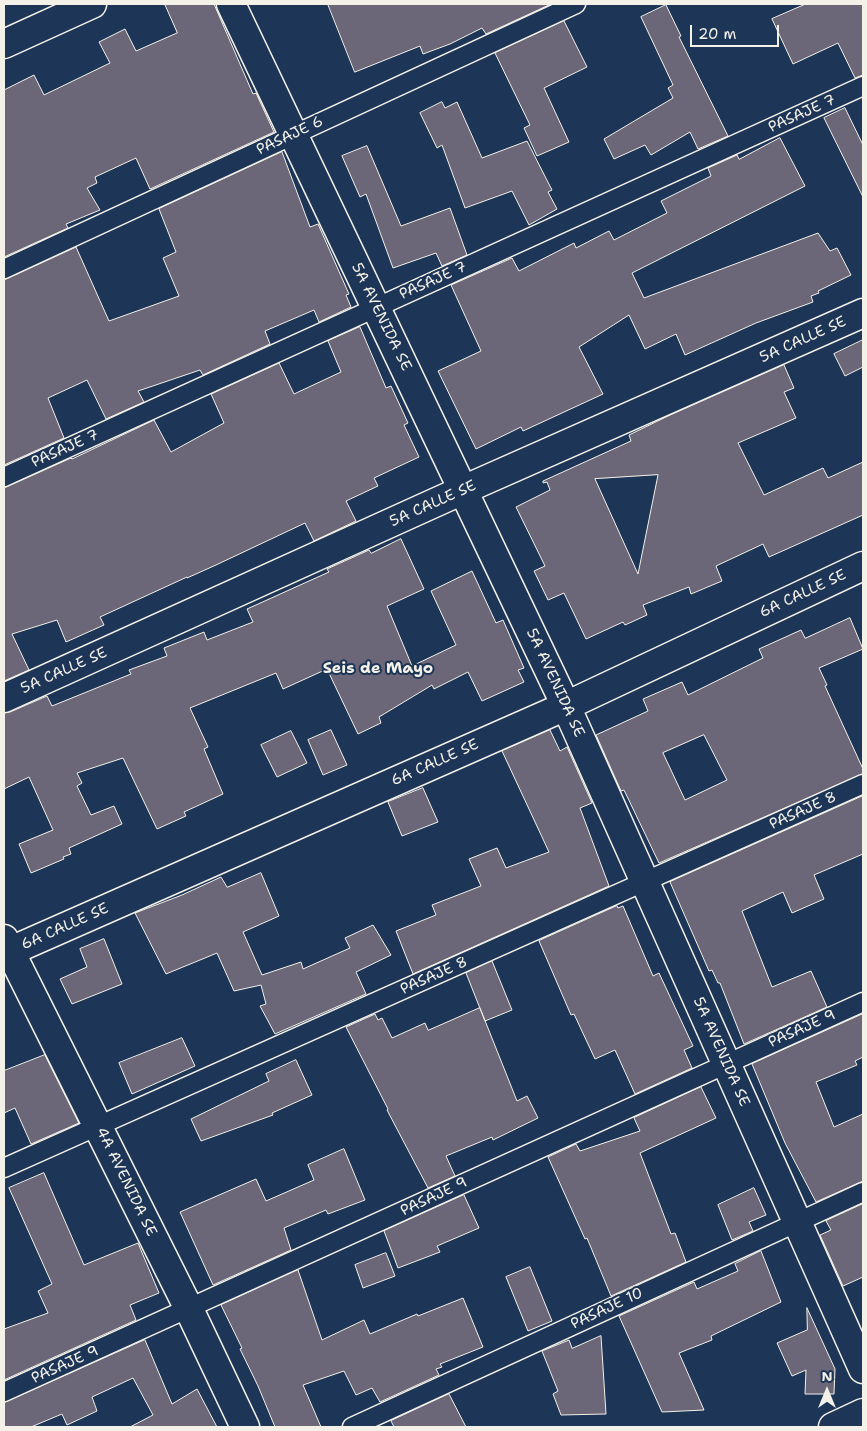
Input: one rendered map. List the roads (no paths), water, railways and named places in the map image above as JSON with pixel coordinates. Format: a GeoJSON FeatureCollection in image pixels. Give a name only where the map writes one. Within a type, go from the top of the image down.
{"type":"FeatureCollection","features":[{"type":"Feature","properties":{"kind":"street"},"geometry":{"type":"LineString","coordinates":[[4,44],[92,4]]}},
{"type":"Feature","properties":{"kind":"street","name":"5A AVENIDA SE"},"geometry":{"type":"LineString","coordinates":[[231,4],[566,706],[863,1369]]}},
{"type":"Feature","properties":{"kind":"street","name":"5A CALLE SE"},"geometry":{"type":"LineString","coordinates":[[4,698],[464,490],[863,313]]}},
{"type":"Feature","properties":{"kind":"street","name":"6A CALLE SE"},"geometry":{"type":"LineString","coordinates":[[6,948],[566,706],[863,566]]}},
{"type":"Feature","properties":{"kind":"street","name":"4A AVENIDA SE"},"geometry":{"type":"LineString","coordinates":[[6,948],[98,1126],[245,1427]]}},
{"type":"Feature","properties":{"kind":"street"},"geometry":{"type":"LineString","coordinates":[[833,1427],[863,1413]]}},
{"type":"Feature","properties":{"kind":"lane","name":"PASAJE 6"},"geometry":{"type":"LineString","coordinates":[[4,269],[576,4]]}},
{"type":"Feature","properties":{"kind":"lane","name":"PASAJE 7"},"geometry":{"type":"LineString","coordinates":[[4,477],[863,86]]}},
{"type":"Feature","properties":{"kind":"lane","name":"PASAJE 8"},"geometry":{"type":"LineString","coordinates":[[4,1168],[863,784]]}},
{"type":"Feature","properties":{"kind":"lane","name":"PASAJE 9"},"geometry":{"type":"LineString","coordinates":[[4,1392],[863,1002]]}},
{"type":"Feature","properties":{"kind":"lane","name":"PASAJE 10"},"geometry":{"type":"LineString","coordinates":[[352,1427],[863,1192]]}},
{"type":"Feature","properties":{"kind":"district","name":"Seis de Mayo"},"geometry":{"type":"Point","coordinates":[378,669]}}]}
